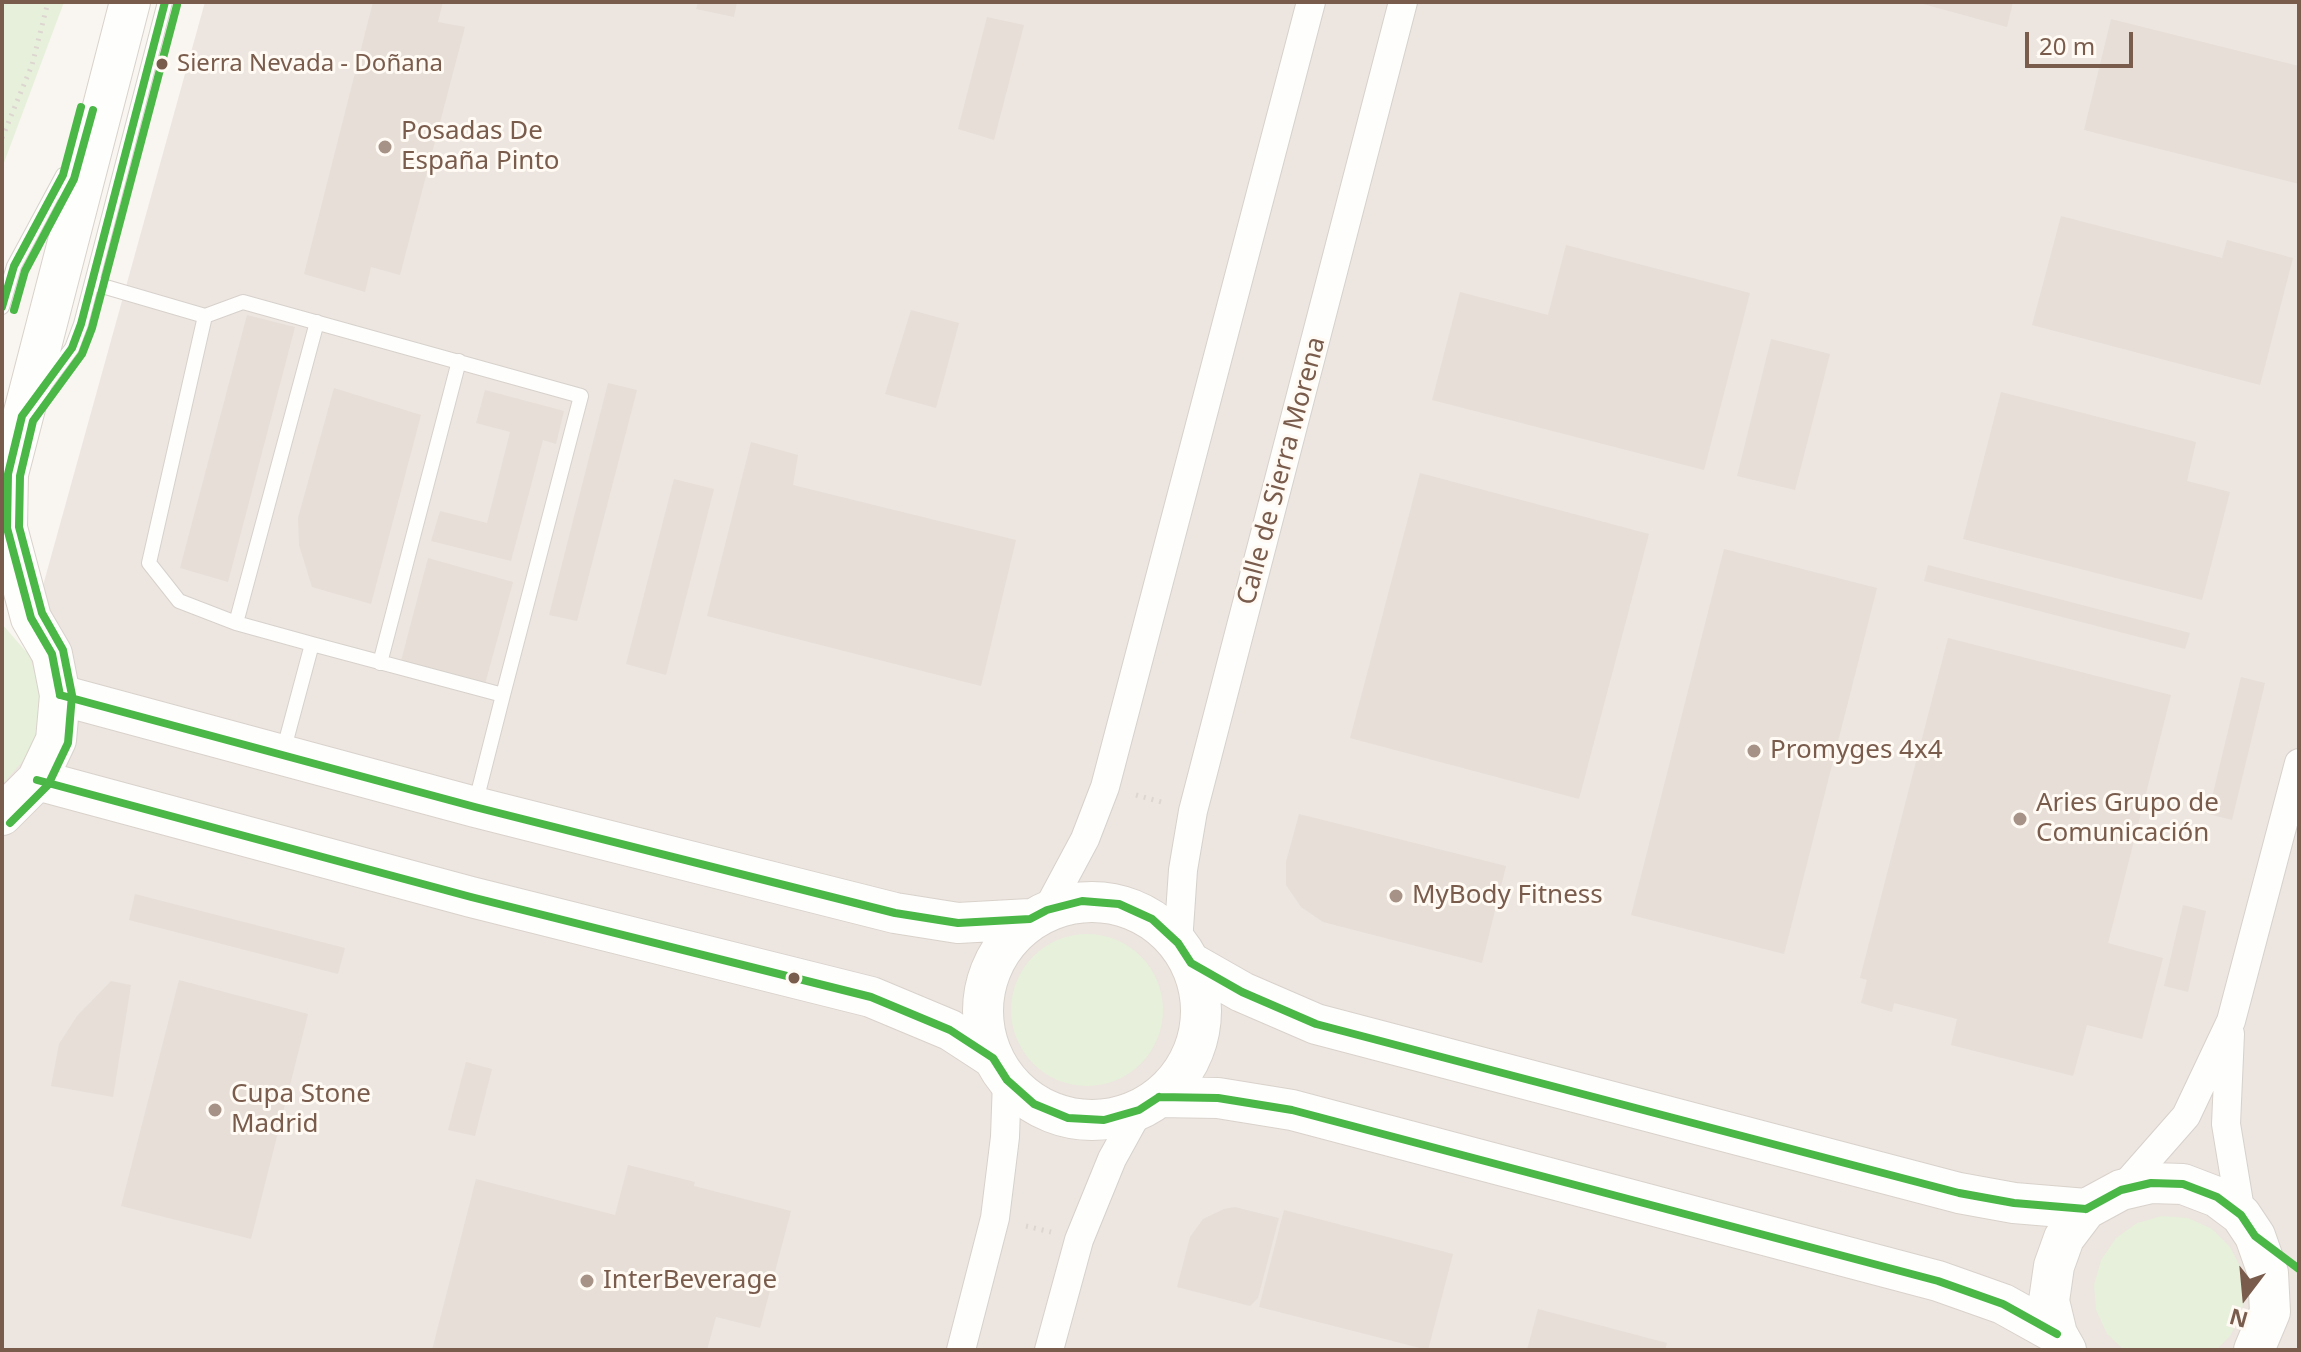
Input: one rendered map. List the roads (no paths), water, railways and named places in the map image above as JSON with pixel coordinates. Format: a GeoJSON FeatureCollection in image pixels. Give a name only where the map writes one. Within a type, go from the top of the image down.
{"type":"FeatureCollection","features":[{"type":"Feature","properties":{"kind":"street"},"geometry":{"type":"LineString","coordinates":[[2,815],[37,780],[56,740],[60,695],[52,654],[31,618],[7,528],[12,407],[63,175],[108,2]]}},
{"type":"Feature","properties":{"kind":"street"},"geometry":{"type":"LineString","coordinates":[[12,407],[130,2]]}},
{"type":"Feature","properties":{"kind":"street"},"geometry":{"type":"LineString","coordinates":[[961,1350],[995,1218],[1005,1137],[1000,1069],[982,1021],[985,981],[1002,946],[1039,915],[1085,839],[1105,787],[1311,2]]}},
{"type":"Feature","properties":{"kind":"street","name":"Calle de Sierra Morena"},"geometry":{"type":"LineString","coordinates":[[1185,953],[1183,870],[1193,811],[1403,2]]}},
{"type":"Feature","properties":{"kind":"street"},"geometry":{"type":"LineString","coordinates":[[2,592],[31,618]]}},
{"type":"Feature","properties":{"kind":"street"},"geometry":{"type":"LineString","coordinates":[[60,695],[475,807],[895,913],[958,923],[1039,915],[1082,901],[1119,904],[1152,919],[1185,953],[1242,992],[1316,1024],[1959,1193],[2014,1203],[2104,1200],[2151,1183],[2183,1184],[2217,1197],[2299,1269]]}},
{"type":"Feature","properties":{"kind":"street"},"geometry":{"type":"LineString","coordinates":[[2062,1342],[2049,1301],[2054,1266],[2064,1238],[2186,1116],[2231,1021],[2299,763]]}},
{"type":"Feature","properties":{"kind":"street"},"geometry":{"type":"LineString","coordinates":[[37,780],[471,897],[871,997],[950,1030],[1000,1069],[1034,1104],[1068,1118],[1104,1120],[1149,1103],[1218,1098],[1292,1110],[1938,1281],[2003,1304],[2062,1342]]}},
{"type":"Feature","properties":{"kind":"street"},"geometry":{"type":"LineString","coordinates":[[1049,1350],[1079,1240],[1112,1159],[1149,1103],[1184,1070],[1199,1036],[1201,999],[1185,953]]}},
{"type":"Feature","properties":{"kind":"street"},"geometry":{"type":"LineString","coordinates":[[2231,1021],[2226,1124],[2248,1226],[2268,1273],[2270,1312],[2254,1350]]}},
{"type":"Feature","properties":{"kind":"lane"},"geometry":{"type":"LineString","coordinates":[[12,407],[72,348],[92,283],[165,2]]}},
{"type":"Feature","properties":{"kind":"lane"},"geometry":{"type":"LineString","coordinates":[[2,307],[14,266],[63,175]]}},
{"type":"Feature","properties":{"kind":"lane"},"geometry":{"type":"LineString","coordinates":[[92,283],[205,316],[243,302],[581,396],[475,807]]}},
{"type":"Feature","properties":{"kind":"lane"},"geometry":{"type":"LineString","coordinates":[[205,316],[149,563],[179,601],[236,623],[503,695]]}},
{"type":"Feature","properties":{"kind":"lane"},"geometry":{"type":"LineString","coordinates":[[236,623],[317,322]]}},
{"type":"Feature","properties":{"kind":"lane"},"geometry":{"type":"LineString","coordinates":[[380,663],[459,361]]}},
{"type":"Feature","properties":{"kind":"lane"},"geometry":{"type":"LineString","coordinates":[[282,755],[312,644]]}},
{"type":"Feature","properties":{"kind":"place","name":"Sierra Nevada - Doñana"},"geometry":{"type":"Point","coordinates":[162,64]}},
{"type":"Feature","properties":{"kind":"place","name":"Posadas De España Pinto"},"geometry":{"type":"Point","coordinates":[385,147]}},
{"type":"Feature","properties":{"kind":"place","name":"Promyges 4x4"},"geometry":{"type":"Point","coordinates":[1754,751]}},
{"type":"Feature","properties":{"kind":"place","name":"Aries Grupo de Comunicación"},"geometry":{"type":"Point","coordinates":[2020,819]}},
{"type":"Feature","properties":{"kind":"place","name":"MyBody Fitness"},"geometry":{"type":"Point","coordinates":[1396,896]}},
{"type":"Feature","properties":{"kind":"place","name":"Cupa Stone Madrid"},"geometry":{"type":"Point","coordinates":[215,1110]}},
{"type":"Feature","properties":{"kind":"place","name":"InterBeverage"},"geometry":{"type":"Point","coordinates":[587,1281]}}]}
